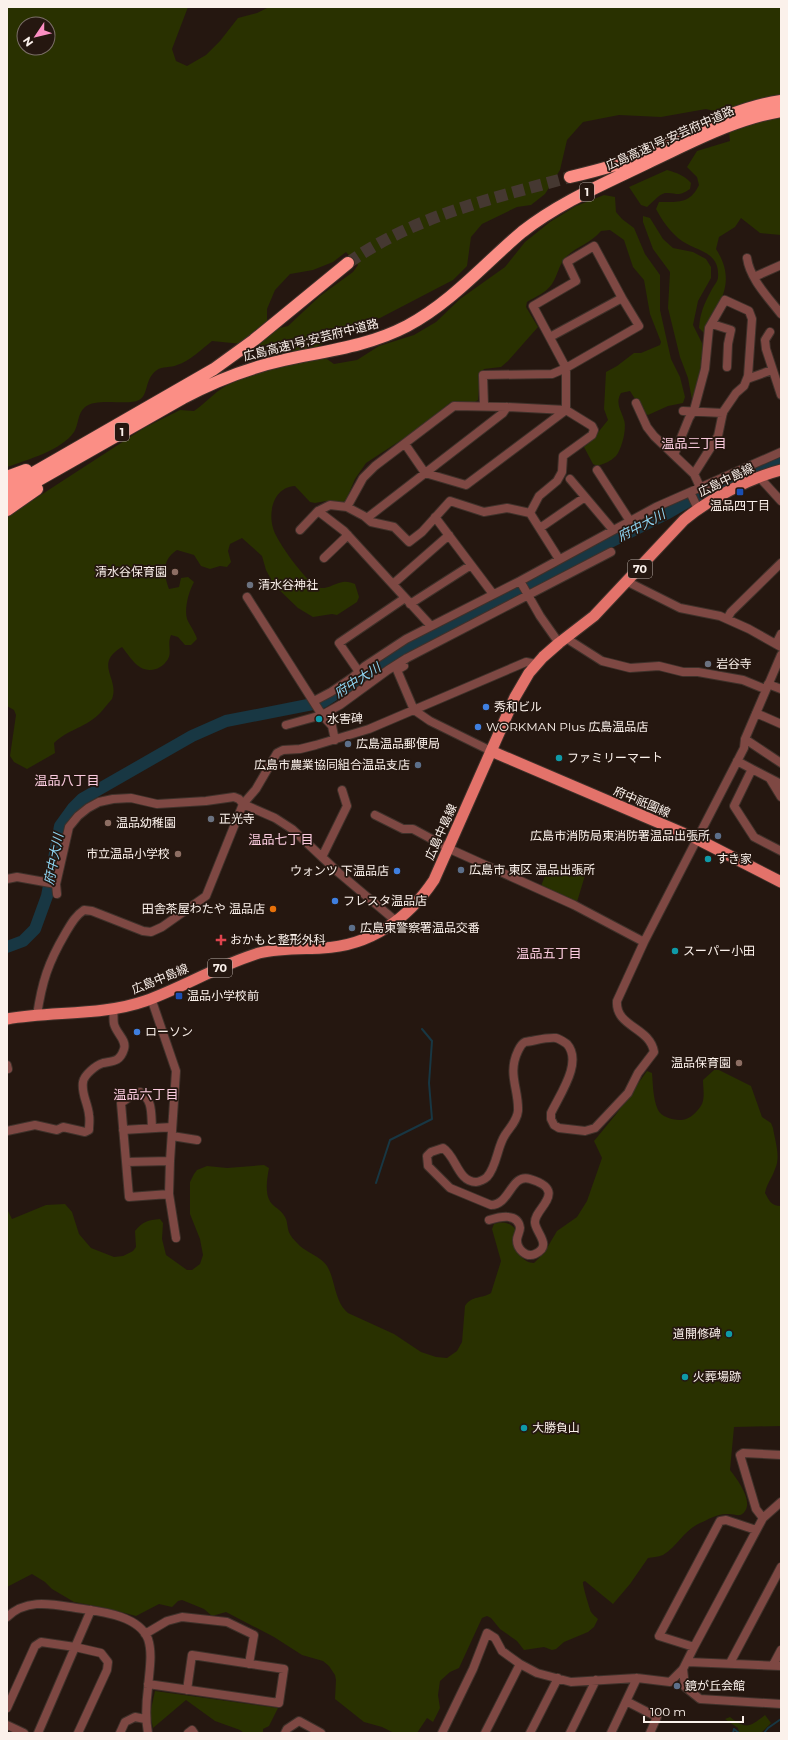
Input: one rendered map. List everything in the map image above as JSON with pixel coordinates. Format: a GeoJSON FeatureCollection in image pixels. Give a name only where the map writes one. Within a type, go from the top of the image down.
{"type":"FeatureCollection","features":[{"type":"Feature","properties":{"kind":"highway","name":"広島高速1号;安芸府中道路"},"geometry":{"type":"LineString","coordinates":[[7,488],[137,419],[240,372],[284,360],[331,351],[378,338],[406,327],[430,312],[455,293],[523,232],[549,213],[602,184],[754,107],[781,101]]}},
{"type":"Feature","properties":{"kind":"highway","name":"広島高速1号;安芸府中道路"},"geometry":{"type":"LineString","coordinates":[[570,178],[634,159],[714,127],[781,111]]}},
{"type":"Feature","properties":{"kind":"highway","name":"広島高速1号;安芸府中道路"},"geometry":{"type":"LineString","coordinates":[[7,498],[137,419],[233,356],[348,263]]}},
{"type":"Feature","properties":{"kind":"highway"},"geometry":{"type":"LineString","coordinates":[[7,477],[37,465],[137,419]]}},
{"type":"Feature","properties":{"kind":"highway"},"geometry":{"type":"LineString","coordinates":[[7,510],[137,419]]}},
{"type":"Feature","properties":{"kind":"main road","name":"広島中島線"},"geometry":{"type":"LineString","coordinates":[[7,1018],[113,1009],[151,998],[244,958],[268,951],[322,948],[349,944],[375,935],[397,922],[426,892],[434,880],[516,693],[536,664],[563,640],[594,616],[628,582],[684,520],[711,500],[781,470]]}},
{"type":"Feature","properties":{"kind":"main road","name":"府中祇園線"},"geometry":{"type":"LineString","coordinates":[[491,751],[697,839],[781,882]]}},
{"type":"Feature","properties":{"kind":"street"},"geometry":{"type":"LineString","coordinates":[[484,406],[483,375],[552,374],[566,368],[639,326],[594,246],[567,262],[576,281],[533,306],[566,368],[566,410]]}},
{"type":"Feature","properties":{"kind":"street"},"geometry":{"type":"LineString","coordinates":[[747,258],[748,268],[781,314]]}},
{"type":"Feature","properties":{"kind":"street"},"geometry":{"type":"LineString","coordinates":[[754,276],[781,265]]}},
{"type":"Feature","properties":{"kind":"street"},"geometry":{"type":"LineString","coordinates":[[550,337],[622,298]]}},
{"type":"Feature","properties":{"kind":"street"},"geometry":{"type":"LineString","coordinates":[[674,455],[689,418],[694,410],[705,369],[706,343],[712,324],[725,300],[749,311],[752,319],[746,379],[744,386],[736,393],[722,413],[718,436],[694,474]]}},
{"type":"Feature","properties":{"kind":"street"},"geometry":{"type":"LineString","coordinates":[[712,324],[731,330],[728,344],[727,367]]}},
{"type":"Feature","properties":{"kind":"street"},"geometry":{"type":"LineString","coordinates":[[770,332],[765,340],[772,370],[781,395]]}},
{"type":"Feature","properties":{"kind":"street"},"geometry":{"type":"LineString","coordinates":[[746,379],[772,370]]}},
{"type":"Feature","properties":{"kind":"street"},"geometry":{"type":"LineString","coordinates":[[636,403],[647,427],[654,436],[694,474],[700,487]]}},
{"type":"Feature","properties":{"kind":"street"},"geometry":{"type":"LineString","coordinates":[[347,507],[363,478],[454,406],[566,410],[592,426],[594,430],[592,435],[563,456],[562,472],[557,481],[539,496],[530,513]]}},
{"type":"Feature","properties":{"kind":"street"},"geometry":{"type":"LineString","coordinates":[[367,518],[503,413],[507,407]]}},
{"type":"Feature","properties":{"kind":"street"},"geometry":{"type":"LineString","coordinates":[[405,444],[425,473],[466,485],[566,410]]}},
{"type":"Feature","properties":{"kind":"street"},"geometry":{"type":"LineString","coordinates":[[683,411],[694,410],[722,413]]}},
{"type":"Feature","properties":{"kind":"street"},"geometry":{"type":"LineString","coordinates":[[314,701],[331,692],[406,639],[520,581],[630,521],[700,487],[781,452]]}},
{"type":"Feature","properties":{"kind":"street"},"geometry":{"type":"LineString","coordinates":[[597,470],[630,521]]}},
{"type":"Feature","properties":{"kind":"street"},"geometry":{"type":"LineString","coordinates":[[760,478],[781,501]]}},
{"type":"Feature","properties":{"kind":"street"},"geometry":{"type":"LineString","coordinates":[[570,479],[613,530]]}},
{"type":"Feature","properties":{"kind":"street"},"geometry":{"type":"LineString","coordinates":[[690,492],[698,509]]}},
{"type":"Feature","properties":{"kind":"street"},"geometry":{"type":"LineString","coordinates":[[540,528],[585,497]]}},
{"type":"Feature","properties":{"kind":"street"},"geometry":{"type":"LineString","coordinates":[[300,530],[318,511],[330,505],[347,507],[367,518],[371,522],[394,527],[408,542],[422,532],[450,501],[484,512],[507,508],[530,513],[559,559]]}},
{"type":"Feature","properties":{"kind":"street"},"geometry":{"type":"LineString","coordinates":[[318,511],[348,535],[431,626]]}},
{"type":"Feature","properties":{"kind":"street"},"geometry":{"type":"LineString","coordinates":[[435,517],[493,594]]}},
{"type":"Feature","properties":{"kind":"street"},"geometry":{"type":"LineString","coordinates":[[324,558],[348,535]]}},
{"type":"Feature","properties":{"kind":"street"},"geometry":{"type":"LineString","coordinates":[[393,584],[449,535]]}},
{"type":"Feature","properties":{"kind":"street"},"geometry":{"type":"LineString","coordinates":[[286,725],[322,715],[340,705],[388,670],[419,652],[611,552]]}},
{"type":"Feature","properties":{"kind":"street"},"geometry":{"type":"LineString","coordinates":[[727,619],[731,612],[781,563]]}},
{"type":"Feature","properties":{"kind":"street"},"geometry":{"type":"LineString","coordinates":[[359,672],[339,643],[471,564]]}},
{"type":"Feature","properties":{"kind":"street"},"geometry":{"type":"LineString","coordinates":[[520,581],[563,640],[569,640],[602,661],[630,668],[659,666],[683,672],[698,672],[781,689]]}},
{"type":"Feature","properties":{"kind":"street"},"geometry":{"type":"LineString","coordinates":[[628,582],[680,608],[720,616],[750,629],[778,646],[781,634]]}},
{"type":"Feature","properties":{"kind":"street"},"geometry":{"type":"LineString","coordinates":[[247,597],[322,715],[332,726],[335,740]]}},
{"type":"Feature","properties":{"kind":"street"},"geometry":{"type":"LineString","coordinates":[[419,652],[413,660],[397,670],[414,710],[430,721],[491,751]]}},
{"type":"Feature","properties":{"kind":"street"},"geometry":{"type":"LineString","coordinates":[[490,1220],[505,1216],[512,1217],[520,1228],[517,1240],[520,1249],[524,1254],[536,1254],[541,1249],[544,1242],[542,1235],[535,1224],[535,1218],[546,1205],[548,1191],[544,1186],[531,1179],[523,1178],[518,1180],[504,1201],[498,1205],[491,1205],[450,1188],[428,1166],[427,1156],[431,1152],[443,1148],[450,1152],[461,1172],[468,1180],[476,1182],[486,1178],[491,1171],[504,1136],[515,1121],[518,1111],[512,1069],[513,1061],[521,1044],[525,1042],[557,1038],[565,1042],[571,1049],[573,1068],[551,1113],[554,1125],[558,1128],[585,1131],[595,1128],[628,1093],[638,1073],[654,1052],[650,1040],[620,1016],[617,1008],[617,1001],[644,942],[744,748],[745,739],[781,655]]}},
{"type":"Feature","properties":{"kind":"street"},"geometry":{"type":"LineString","coordinates":[[37,1015],[42,987],[52,956],[75,916],[84,910],[92,910],[143,931],[151,932],[162,927],[206,896],[244,804],[256,789],[276,753],[283,750],[300,749],[335,740],[369,729],[526,662],[536,664]]}},
{"type":"Feature","properties":{"kind":"street"},"geometry":{"type":"LineString","coordinates":[[756,713],[781,724]]}},
{"type":"Feature","properties":{"kind":"street"},"geometry":{"type":"LineString","coordinates":[[745,739],[781,763]]}},
{"type":"Feature","properties":{"kind":"street"},"geometry":{"type":"LineString","coordinates":[[737,761],[781,784]]}},
{"type":"Feature","properties":{"kind":"street"},"geometry":{"type":"LineString","coordinates":[[752,769],[734,806],[754,837],[781,851]]}},
{"type":"Feature","properties":{"kind":"street"},"geometry":{"type":"LineString","coordinates":[[769,778],[781,797]]}},
{"type":"Feature","properties":{"kind":"street"},"geometry":{"type":"LineString","coordinates":[[322,856],[347,806],[342,790]]}},
{"type":"Feature","properties":{"kind":"street"},"geometry":{"type":"LineString","coordinates":[[57,894],[55,884],[69,827],[78,816],[98,802],[113,798],[130,798],[157,804],[176,804],[234,797],[239,799],[244,804],[275,818],[292,829],[339,873],[397,922]]}},
{"type":"Feature","properties":{"kind":"street"},"geometry":{"type":"LineString","coordinates":[[375,815],[403,829],[413,829],[448,848],[574,905],[644,942]]}},
{"type":"Feature","properties":{"kind":"street"},"geometry":{"type":"LineString","coordinates":[[7,879],[17,877],[55,884]]}},
{"type":"Feature","properties":{"kind":"street"},"geometry":{"type":"LineString","coordinates":[[151,998],[176,1071],[169,1194],[176,1238]]}},
{"type":"Feature","properties":{"kind":"street"},"geometry":{"type":"LineString","coordinates":[[7,1131],[35,1125],[57,1130],[63,1127],[85,1132],[89,1130],[89,1114],[82,1090],[83,1080],[92,1070],[102,1063],[110,1063],[119,1058],[124,1049],[124,1041],[114,1024],[113,1009]]}},
{"type":"Feature","properties":{"kind":"street"},"geometry":{"type":"LineString","coordinates":[[152,1128],[150,1102],[146,1096],[140,1092],[134,1094],[121,1103],[129,1197],[169,1194]]}},
{"type":"Feature","properties":{"kind":"street"},"geometry":{"type":"LineString","coordinates":[[123,1130],[172,1127]]}},
{"type":"Feature","properties":{"kind":"street"},"geometry":{"type":"LineString","coordinates":[[172,1136],[197,1140]]}},
{"type":"Feature","properties":{"kind":"street"},"geometry":{"type":"LineString","coordinates":[[126,1162],[170,1161]]}},
{"type":"Feature","properties":{"kind":"street"},"geometry":{"type":"LineString","coordinates":[[762,1518],[756,1508],[740,1455],[743,1453],[781,1455]]}},
{"type":"Feature","properties":{"kind":"street"},"geometry":{"type":"LineString","coordinates":[[442,1733],[473,1669],[487,1633],[495,1638],[502,1651],[520,1664],[537,1673],[571,1682],[636,1678],[670,1682],[686,1665],[762,1518],[781,1502]]}},
{"type":"Feature","properties":{"kind":"street"},"geometry":{"type":"LineString","coordinates":[[694,1647],[659,1636],[720,1521],[726,1520],[756,1530]]}},
{"type":"Feature","properties":{"kind":"street"},"geometry":{"type":"LineString","coordinates":[[730,1663],[781,1567]]}},
{"type":"Feature","properties":{"kind":"street"},"geometry":{"type":"LineString","coordinates":[[7,1618],[13,1611],[29,1604],[47,1603],[103,1612],[122,1617],[136,1624],[148,1640],[150,1654],[145,1719],[148,1733]]}},
{"type":"Feature","properties":{"kind":"street"},"geometry":{"type":"LineString","coordinates":[[38,1733],[91,1610]]}},
{"type":"Feature","properties":{"kind":"street"},"geometry":{"type":"LineString","coordinates":[[145,1634],[167,1621],[182,1617],[227,1622],[254,1635],[249,1664]]}},
{"type":"Feature","properties":{"kind":"street"},"geometry":{"type":"LineString","coordinates":[[7,1708],[35,1646],[41,1642],[75,1647],[101,1653],[108,1662],[108,1670],[78,1733]]}},
{"type":"Feature","properties":{"kind":"street"},"geometry":{"type":"LineString","coordinates":[[686,1665],[730,1663],[777,1666],[781,1650]]}},
{"type":"Feature","properties":{"kind":"street"},"geometry":{"type":"LineString","coordinates":[[148,1684],[187,1690],[279,1703],[284,1669],[192,1655],[187,1690]]}},
{"type":"Feature","properties":{"kind":"street"},"geometry":{"type":"LineString","coordinates":[[485,1733],[520,1664]]}},
{"type":"Feature","properties":{"kind":"street"},"geometry":{"type":"LineString","coordinates":[[686,1665],[685,1687],[700,1700],[781,1704]]}},
{"type":"Feature","properties":{"kind":"street"},"geometry":{"type":"LineString","coordinates":[[530,1733],[558,1678]]}},
{"type":"Feature","properties":{"kind":"street"},"geometry":{"type":"LineString","coordinates":[[610,1733],[636,1678]]}},
{"type":"Feature","properties":{"kind":"street"},"geometry":{"type":"LineString","coordinates":[[570,1733],[596,1680]]}},
{"type":"Feature","properties":{"kind":"street"},"geometry":{"type":"LineString","coordinates":[[626,1701],[657,1716],[650,1733]]}},
{"type":"Feature","properties":{"kind":"street"},"geometry":{"type":"LineString","coordinates":[[120,1733],[126,1722],[135,1717],[145,1719]]}},
{"type":"Feature","properties":{"kind":"street"},"geometry":{"type":"LineString","coordinates":[[285,1733],[287,1729],[299,1721],[320,1733]]}},
{"type":"Feature","properties":{"kind":"street"},"geometry":{"type":"LineString","coordinates":[[7,1725],[24,1733]]}},
{"type":"Feature","properties":{"kind":"street"},"geometry":{"type":"LineString","coordinates":[[188,1733],[192,1730],[194,1733]]}},
{"type":"Feature","properties":{"kind":"green space"},"geometry":{"type":"Polygon","coordinates":[[[7,7],[188,7],[172,49],[176,61],[187,66],[206,55],[220,41],[238,18],[257,13],[269,7],[781,7],[781,95],[722,113],[706,109],[661,117],[619,115],[583,122],[567,140],[560,170],[545,194],[531,205],[517,207],[482,224],[471,237],[467,266],[453,280],[380,318],[347,327],[313,350],[273,359],[262,355],[254,347],[272,330],[288,326],[320,296],[353,272],[358,265],[346,252],[333,262],[313,270],[290,274],[275,290],[267,309],[267,325],[242,344],[212,341],[187,361],[175,366],[164,367],[157,370],[150,378],[142,398],[134,402],[104,402],[90,404],[82,410],[74,432],[68,438],[53,449],[34,458],[7,467],[7,7]]]}},
{"type":"Feature","properties":{"kind":"green space"},"geometry":{"type":"Polygon","coordinates":[[[781,117],[781,235],[760,233],[741,218],[735,227],[719,237],[716,249],[722,261],[726,281],[721,300],[706,332],[704,333],[699,328],[701,313],[704,304],[718,279],[718,268],[711,256],[678,238],[671,231],[656,209],[659,202],[678,202],[692,196],[699,185],[697,177],[687,167],[697,151],[730,141],[729,131],[781,117]]]}},
{"type":"Feature","properties":{"kind":"green space"},"geometry":{"type":"Polygon","coordinates":[[[667,170],[686,178],[691,183],[690,189],[680,194],[665,193],[647,207],[641,205],[629,187],[667,170]]]}},
{"type":"Feature","properties":{"kind":"green space"},"geometry":{"type":"Polygon","coordinates":[[[604,195],[615,197],[616,212],[622,219],[634,228],[645,254],[660,275],[660,310],[671,359],[680,377],[685,397],[683,403],[668,406],[648,415],[644,413],[630,391],[621,393],[619,403],[625,428],[620,449],[616,456],[610,461],[597,466],[593,464],[584,447],[592,440],[608,420],[604,409],[606,372],[617,366],[634,353],[641,353],[660,345],[661,342],[650,314],[644,280],[633,267],[624,240],[610,230],[601,231],[566,257],[550,287],[527,302],[526,307],[538,327],[501,367],[484,369],[480,374],[478,400],[475,402],[451,402],[415,431],[366,463],[355,479],[346,500],[342,503],[326,501],[315,503],[310,502],[295,486],[288,487],[277,495],[271,514],[273,528],[275,534],[292,560],[306,577],[317,587],[323,588],[345,582],[355,584],[359,597],[357,602],[337,615],[332,614],[313,617],[298,608],[274,585],[266,570],[262,556],[242,538],[230,544],[228,551],[231,562],[227,567],[220,566],[210,569],[201,566],[194,555],[177,550],[172,554],[166,563],[166,578],[169,589],[179,587],[181,578],[188,577],[194,582],[190,590],[186,615],[197,639],[191,645],[185,645],[178,637],[171,635],[169,642],[170,654],[168,659],[159,668],[150,670],[136,664],[122,647],[109,659],[109,672],[114,691],[112,699],[100,713],[87,723],[61,737],[54,743],[55,753],[27,769],[14,762],[10,756],[16,715],[14,710],[7,706],[7,517],[144,428],[180,410],[194,411],[222,389],[263,368],[321,355],[334,364],[357,360],[379,346],[414,335],[436,322],[460,299],[505,267],[525,242],[550,222],[576,206],[604,195]]]}},
{"type":"Feature","properties":{"kind":"green space"},"geometry":{"type":"Polygon","coordinates":[[[643,216],[650,218],[663,239],[673,248],[693,252],[706,259],[711,267],[711,278],[698,301],[693,325],[702,343],[702,360],[694,400],[692,400],[688,378],[680,357],[668,308],[670,272],[653,249],[643,222],[643,216]]]}},
{"type":"Feature","properties":{"kind":"green space"},"geometry":{"type":"Polygon","coordinates":[[[550,863],[564,868],[566,864],[586,872],[577,902],[541,886],[550,863]]]}},
{"type":"Feature","properties":{"kind":"green space"},"geometry":{"type":"Polygon","coordinates":[[[714,1070],[719,1070],[751,1086],[762,1117],[771,1123],[773,1128],[778,1154],[777,1164],[765,1193],[773,1204],[781,1206],[781,1426],[734,1427],[730,1470],[746,1496],[747,1506],[742,1514],[721,1514],[710,1518],[689,1530],[668,1552],[663,1555],[648,1558],[630,1584],[613,1604],[585,1581],[583,1582],[591,1612],[598,1619],[594,1627],[588,1632],[564,1642],[556,1649],[552,1650],[544,1647],[524,1650],[517,1641],[500,1629],[491,1618],[487,1616],[482,1618],[459,1668],[450,1672],[440,1681],[438,1695],[440,1708],[433,1722],[427,1718],[417,1733],[394,1733],[382,1727],[364,1722],[335,1699],[335,1675],[329,1666],[323,1661],[302,1655],[274,1637],[226,1612],[212,1616],[204,1609],[182,1600],[178,1601],[172,1607],[159,1604],[136,1616],[74,1602],[52,1589],[45,1582],[32,1574],[7,1587],[7,1209],[12,1219],[46,1205],[65,1204],[72,1212],[79,1234],[91,1248],[114,1257],[123,1256],[133,1251],[136,1247],[135,1231],[140,1225],[149,1221],[160,1219],[163,1223],[162,1239],[166,1255],[187,1270],[192,1270],[200,1264],[203,1255],[200,1239],[190,1214],[190,1182],[194,1174],[197,1170],[207,1166],[227,1168],[264,1165],[269,1168],[267,1192],[269,1200],[284,1215],[291,1236],[294,1240],[327,1266],[343,1308],[348,1313],[394,1334],[421,1352],[436,1357],[447,1358],[457,1351],[462,1342],[465,1306],[471,1300],[491,1293],[501,1261],[492,1229],[494,1224],[506,1223],[514,1227],[516,1230],[514,1241],[517,1250],[524,1259],[530,1263],[534,1263],[544,1253],[557,1231],[577,1217],[587,1201],[602,1158],[594,1141],[617,1113],[647,1071],[652,1073],[654,1097],[656,1106],[660,1113],[670,1119],[683,1120],[693,1115],[699,1109],[702,1104],[704,1092],[703,1080],[714,1070]]]}},
{"type":"Feature","properties":{"kind":"green space"},"geometry":{"type":"Polygon","coordinates":[[[155,1691],[278,1708],[269,1726],[263,1729],[263,1733],[244,1733],[240,1730],[215,1721],[186,1700],[153,1728],[150,1714],[155,1691]]]}},
{"type":"Feature","properties":{"kind":"green space"},"geometry":{"type":"Polygon","coordinates":[[[765,1715],[771,1723],[761,1733],[739,1733],[738,1728],[725,1719],[730,1717],[740,1724],[748,1725],[765,1715]]]}},
{"type":"Feature","properties":{"kind":"waterway","name":"府中大川"},"geometry":{"type":"LineString","coordinates":[[7,947],[23,941],[35,929],[47,896],[60,826],[73,808],[82,799],[192,736],[226,721],[323,702],[389,659],[555,570],[666,514],[706,491],[757,468],[781,460]]}},
{"type":"Feature","properties":{"kind":"waterway"},"geometry":{"type":"LineString","coordinates":[[376,1183],[390,1140],[432,1119],[429,1083],[432,1041],[422,1029]]}},
{"type":"Feature","properties":{"kind":"waterway"},"geometry":{"type":"LineString","coordinates":[[764,1733],[768,1728],[781,1719]]}},
{"type":"Feature","properties":{"kind":"waterway"},"geometry":{"type":"LineString","coordinates":[[733,1733],[734,1729],[739,1733]]}},
{"type":"Feature","properties":{"kind":"tunnel"},"geometry":{"type":"LineString","coordinates":[[348,263],[373,247],[400,233],[455,210],[570,177]]}},
{"type":"Feature","properties":{"kind":"place","name":"温品四丁目"},"geometry":{"type":"Point","coordinates":[740,492]}},
{"type":"Feature","properties":{"kind":"place","name":"清水谷保育園"},"geometry":{"type":"Point","coordinates":[175,572]}},
{"type":"Feature","properties":{"kind":"place","name":"清水谷神社"},"geometry":{"type":"Point","coordinates":[250,585]}},
{"type":"Feature","properties":{"kind":"place","name":"岩谷寺"},"geometry":{"type":"Point","coordinates":[708,664]}},
{"type":"Feature","properties":{"kind":"place","name":"秀和ビル"},"geometry":{"type":"Point","coordinates":[486,707]}},
{"type":"Feature","properties":{"kind":"place","name":"水害碑"},"geometry":{"type":"Point","coordinates":[319,719]}},
{"type":"Feature","properties":{"kind":"place","name":"WORKMAN Plus 広島温品店"},"geometry":{"type":"Point","coordinates":[478,727]}},
{"type":"Feature","properties":{"kind":"place","name":"広島温品郵便局"},"geometry":{"type":"Point","coordinates":[348,744]}},
{"type":"Feature","properties":{"kind":"place","name":"ファミリーマート"},"geometry":{"type":"Point","coordinates":[559,758]}},
{"type":"Feature","properties":{"kind":"place","name":"広島市農業協同組合温品支店"},"geometry":{"type":"Point","coordinates":[418,765]}},
{"type":"Feature","properties":{"kind":"place","name":"正光寺"},"geometry":{"type":"Point","coordinates":[211,819]}},
{"type":"Feature","properties":{"kind":"place","name":"温品幼稚園"},"geometry":{"type":"Point","coordinates":[108,823]}},
{"type":"Feature","properties":{"kind":"place","name":"広島市消防局東消防署温品出張所"},"geometry":{"type":"Point","coordinates":[718,836]}},
{"type":"Feature","properties":{"kind":"place","name":"市立温品小学校"},"geometry":{"type":"Point","coordinates":[178,854]}},
{"type":"Feature","properties":{"kind":"place","name":"すき家"},"geometry":{"type":"Point","coordinates":[708,859]}},
{"type":"Feature","properties":{"kind":"place","name":"広島市 東区 温品出張所"},"geometry":{"type":"Point","coordinates":[461,870]}},
{"type":"Feature","properties":{"kind":"place","name":"ウォンツ 下温品店"},"geometry":{"type":"Point","coordinates":[397,871]}},
{"type":"Feature","properties":{"kind":"place","name":"フレスタ温品店"},"geometry":{"type":"Point","coordinates":[335,901]}},
{"type":"Feature","properties":{"kind":"place","name":"田舎茶屋わたや 温品店"},"geometry":{"type":"Point","coordinates":[273,909]}},
{"type":"Feature","properties":{"kind":"place","name":"広島東警察署温品交番"},"geometry":{"type":"Point","coordinates":[352,928]}},
{"type":"Feature","properties":{"kind":"place","name":"おかもと整形外科"},"geometry":{"type":"Point","coordinates":[221,940]}},
{"type":"Feature","properties":{"kind":"place","name":"スーパー小田"},"geometry":{"type":"Point","coordinates":[675,951]}},
{"type":"Feature","properties":{"kind":"place","name":"温品小学校前"},"geometry":{"type":"Point","coordinates":[179,996]}},
{"type":"Feature","properties":{"kind":"place","name":"ローソン"},"geometry":{"type":"Point","coordinates":[137,1032]}},
{"type":"Feature","properties":{"kind":"place","name":"温品保育園"},"geometry":{"type":"Point","coordinates":[739,1063]}},
{"type":"Feature","properties":{"kind":"place","name":"道開修碑"},"geometry":{"type":"Point","coordinates":[729,1334]}},
{"type":"Feature","properties":{"kind":"place","name":"火葬場跡"},"geometry":{"type":"Point","coordinates":[685,1377]}},
{"type":"Feature","properties":{"kind":"place","name":"大勝負山"},"geometry":{"type":"Point","coordinates":[524,1428]}},
{"type":"Feature","properties":{"kind":"place","name":"鏡が丘会館"},"geometry":{"type":"Point","coordinates":[677,1686]}},
{"type":"Feature","properties":{"kind":"district","name":"温品三丁目"},"geometry":{"type":"Point","coordinates":[694,443]}},
{"type":"Feature","properties":{"kind":"district","name":"温品八丁目"},"geometry":{"type":"Point","coordinates":[67,780]}},
{"type":"Feature","properties":{"kind":"district","name":"温品七丁目"},"geometry":{"type":"Point","coordinates":[281,839]}},
{"type":"Feature","properties":{"kind":"district","name":"温品五丁目"},"geometry":{"type":"Point","coordinates":[549,953]}},
{"type":"Feature","properties":{"kind":"district","name":"温品六丁目"},"geometry":{"type":"Point","coordinates":[146,1094]}}]}
